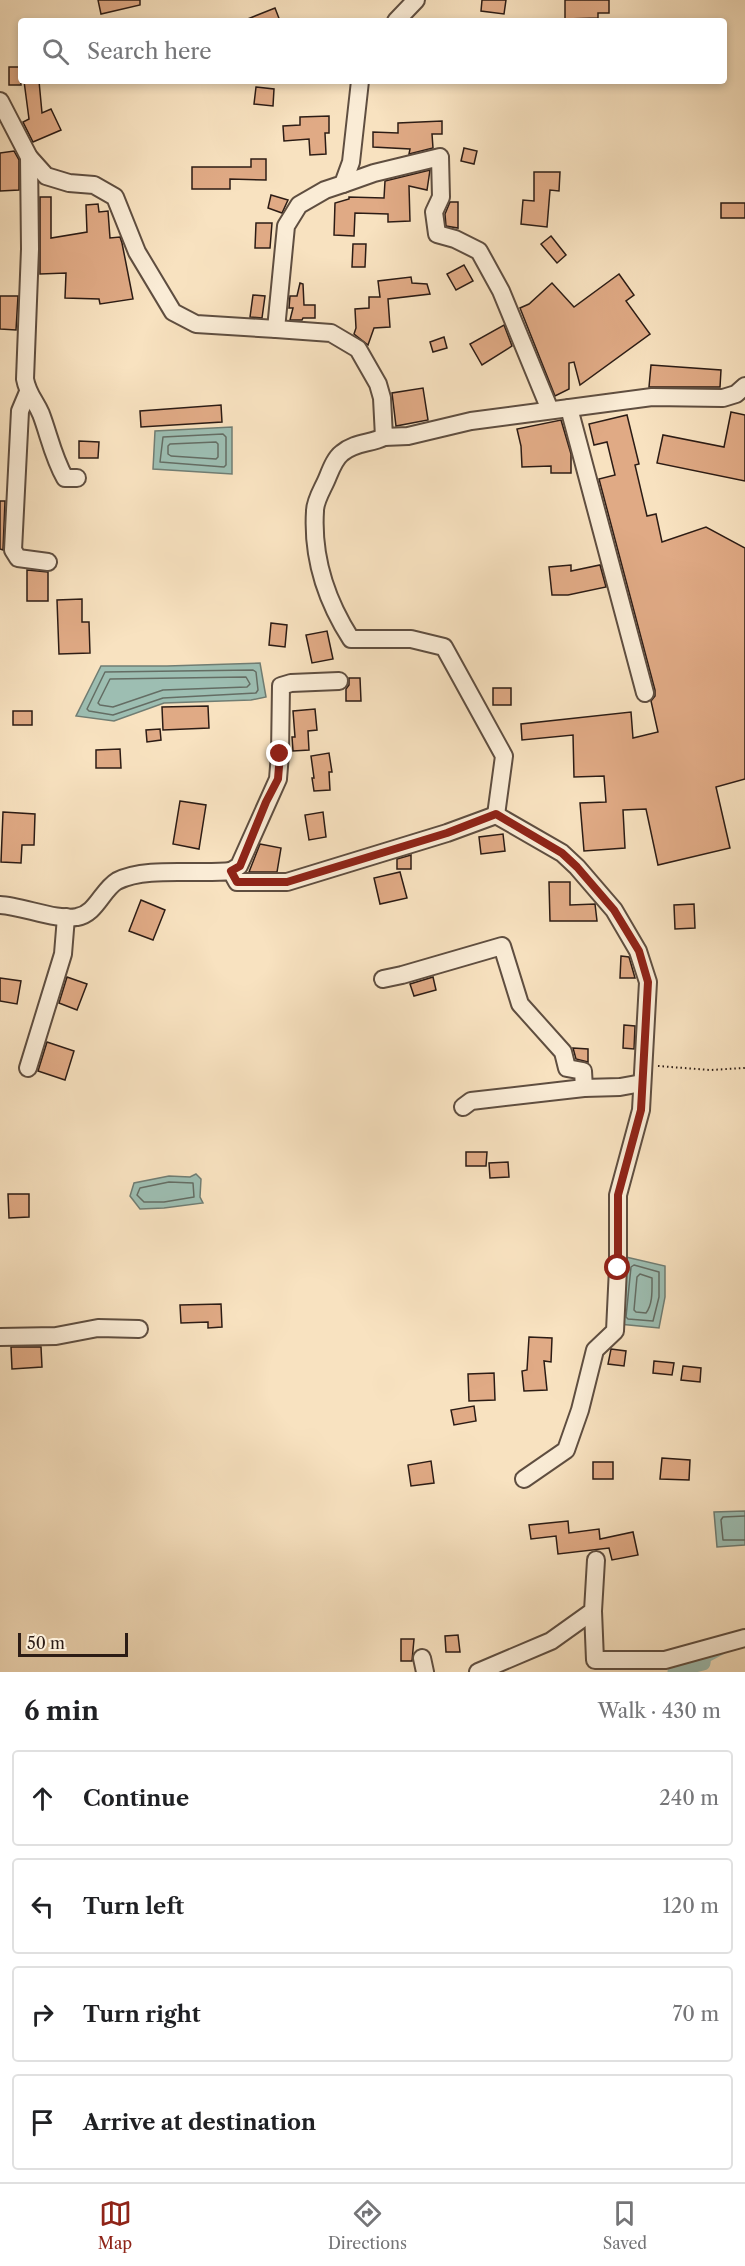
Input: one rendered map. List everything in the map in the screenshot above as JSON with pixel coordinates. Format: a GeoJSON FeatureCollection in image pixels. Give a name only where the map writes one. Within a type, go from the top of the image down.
{"type":"FeatureCollection","features":[{"type":"Feature","properties":{"kind":"street"},"geometry":{"type":"LineString","coordinates":[[399,18],[416,0]]}},
{"type":"Feature","properties":{"kind":"street"},"geometry":{"type":"LineString","coordinates":[[343,184],[351,162],[360,84]]}},
{"type":"Feature","properties":{"kind":"street"},"geometry":{"type":"LineString","coordinates":[[0,101],[30,157],[46,176],[69,183],[94,185],[115,197],[137,252],[172,312],[195,324],[331,333],[358,349],[378,384],[382,398],[384,437]]}},
{"type":"Feature","properties":{"kind":"street"},"geometry":{"type":"LineString","coordinates":[[30,157],[30,249],[25,379],[28,392],[40,412],[51,448],[65,478],[77,478]]}},
{"type":"Feature","properties":{"kind":"street"},"geometry":{"type":"LineString","coordinates":[[276,329],[286,226],[299,205],[325,190],[374,173],[440,157],[441,197],[434,212],[437,234],[455,239],[479,251],[501,291],[550,410]]}},
{"type":"Feature","properties":{"kind":"street"},"geometry":{"type":"LineString","coordinates":[[496,814],[504,756],[444,647],[411,639],[351,639],[338,619],[322,584],[316,542],[315,510],[322,489],[339,454],[355,444],[384,437],[408,436],[471,421],[652,397],[723,398],[736,394],[745,386]]}},
{"type":"Feature","properties":{"kind":"street"},"geometry":{"type":"LineString","coordinates":[[28,392],[20,411],[13,550],[18,558],[48,562]]}},
{"type":"Feature","properties":{"kind":"street"},"geometry":{"type":"LineString","coordinates":[[569,408],[645,693]]}},
{"type":"Feature","properties":{"kind":"street"},"geometry":{"type":"LineString","coordinates":[[0,905],[66,917],[78,917],[88,913],[115,882],[132,875],[182,871],[215,873],[231,871],[240,866],[278,779],[281,686],[291,683],[339,681]]}},
{"type":"Feature","properties":{"kind":"street"},"geometry":{"type":"LineString","coordinates":[[231,871],[237,882],[287,882],[447,833],[496,814]]}},
{"type":"Feature","properties":{"kind":"street"},"geometry":{"type":"LineString","coordinates":[[496,814],[562,853],[577,867],[614,910],[639,951],[648,982],[641,1110],[618,1195],[615,1331],[595,1350],[580,1410],[566,1450],[524,1479]]}},
{"type":"Feature","properties":{"kind":"street"},"geometry":{"type":"LineString","coordinates":[[28,1068],[63,954],[66,917]]}},
{"type":"Feature","properties":{"kind":"street"},"geometry":{"type":"LineString","coordinates":[[382,979],[502,946],[520,1004],[563,1052],[567,1068],[583,1071],[584,1088]]}},
{"type":"Feature","properties":{"kind":"street"},"geometry":{"type":"LineString","coordinates":[[463,1107],[471,1101],[642,1083]]}},
{"type":"Feature","properties":{"kind":"street"},"geometry":{"type":"LineString","coordinates":[[0,1337],[56,1336],[98,1328],[139,1329]]}},
{"type":"Feature","properties":{"kind":"street"},"geometry":{"type":"LineString","coordinates":[[596,1560],[593,1611],[595,1660],[665,1660],[745,1638]]}},
{"type":"Feature","properties":{"kind":"street"},"geometry":{"type":"LineString","coordinates":[[478,1672],[551,1641],[593,1611]]}},
{"type":"Feature","properties":{"kind":"path"},"geometry":{"type":"LineString","coordinates":[[643,1064],[711,1070],[745,1068]]}},
{"type":"Feature","properties":{"kind":"water"},"geometry":{"type":"Polygon","coordinates":[[[232,427],[232,474],[153,469],[155,431],[232,427]]]}},
{"type":"Feature","properties":{"kind":"water"},"geometry":{"type":"Polygon","coordinates":[[[260,663],[266,697],[251,700],[164,703],[114,721],[76,716],[101,666],[260,663]]]}},
{"type":"Feature","properties":{"kind":"water"},"geometry":{"type":"Polygon","coordinates":[[[196,1174],[201,1179],[200,1197],[203,1203],[140,1209],[130,1196],[134,1183],[169,1176],[190,1177],[196,1174]]]}},
{"type":"Feature","properties":{"kind":"water"},"geometry":{"type":"Polygon","coordinates":[[[626,1257],[665,1266],[665,1297],[659,1328],[619,1324],[626,1257]]]}},
{"type":"Feature","properties":{"kind":"water"},"geometry":{"type":"Polygon","coordinates":[[[745,1511],[745,1545],[717,1547],[714,1512],[745,1511]]]}},
{"type":"Feature","properties":{"kind":"building"},"geometry":{"type":"Polygon","coordinates":[[[98,0],[140,0],[140,5],[101,14],[98,0]]]}},
{"type":"Feature","properties":{"kind":"building"},"geometry":{"type":"Polygon","coordinates":[[[482,0],[506,0],[504,14],[481,11],[482,0]]]}},
{"type":"Feature","properties":{"kind":"building"},"geometry":{"type":"Polygon","coordinates":[[[565,0],[609,0],[609,13],[598,13],[598,18],[565,18],[565,0]]]}},
{"type":"Feature","properties":{"kind":"building"},"geometry":{"type":"Polygon","coordinates":[[[275,8],[279,18],[250,18],[275,8]]]}},
{"type":"Feature","properties":{"kind":"building"},"geometry":{"type":"Polygon","coordinates":[[[9,67],[18,67],[18,84],[21,85],[9,85],[9,67]]]}},
{"type":"Feature","properties":{"kind":"building"},"geometry":{"type":"Polygon","coordinates":[[[24,84],[39,84],[42,113],[51,109],[61,130],[33,142],[23,122],[29,119],[24,84]]]}},
{"type":"Feature","properties":{"kind":"building"},"geometry":{"type":"Polygon","coordinates":[[[256,87],[274,89],[273,106],[254,104],[256,87]]]}},
{"type":"Feature","properties":{"kind":"building"},"geometry":{"type":"Polygon","coordinates":[[[329,116],[329,133],[325,133],[326,154],[310,155],[309,139],[284,141],[283,126],[300,125],[300,117],[329,116]]]}},
{"type":"Feature","properties":{"kind":"building"},"geometry":{"type":"Polygon","coordinates":[[[442,121],[442,134],[432,134],[433,148],[409,154],[410,149],[373,147],[373,132],[398,133],[398,123],[442,121]]]}},
{"type":"Feature","properties":{"kind":"building"},"geometry":{"type":"Polygon","coordinates":[[[464,148],[477,151],[474,164],[461,161],[464,148]]]}},
{"type":"Feature","properties":{"kind":"building"},"geometry":{"type":"Polygon","coordinates":[[[14,151],[19,160],[19,190],[0,191],[0,153],[14,151]]]}},
{"type":"Feature","properties":{"kind":"building"},"geometry":{"type":"Polygon","coordinates":[[[251,159],[266,159],[266,180],[230,179],[230,189],[192,189],[192,167],[251,167],[251,159]]]}},
{"type":"Feature","properties":{"kind":"building"},"geometry":{"type":"Polygon","coordinates":[[[430,170],[427,190],[409,186],[410,221],[388,222],[388,214],[355,213],[354,236],[334,235],[335,203],[349,199],[349,197],[384,198],[385,181],[430,170]]]}},
{"type":"Feature","properties":{"kind":"building"},"geometry":{"type":"Polygon","coordinates":[[[534,172],[560,172],[559,191],[550,190],[547,227],[521,224],[523,200],[534,201],[534,172]]]}},
{"type":"Feature","properties":{"kind":"building"},"geometry":{"type":"Polygon","coordinates":[[[271,195],[288,200],[282,213],[268,208],[271,195]]]}},
{"type":"Feature","properties":{"kind":"building"},"geometry":{"type":"Polygon","coordinates":[[[40,197],[51,197],[51,238],[87,232],[86,205],[98,204],[99,212],[108,211],[110,238],[120,237],[133,299],[100,304],[99,299],[65,298],[66,273],[40,274],[40,197]]]}},
{"type":"Feature","properties":{"kind":"building"},"geometry":{"type":"Polygon","coordinates":[[[450,202],[458,202],[458,228],[446,226],[445,214],[450,202]]]}},
{"type":"Feature","properties":{"kind":"building"},"geometry":{"type":"Polygon","coordinates":[[[721,203],[745,203],[745,218],[721,218],[721,203]]]}},
{"type":"Feature","properties":{"kind":"building"},"geometry":{"type":"Polygon","coordinates":[[[256,223],[272,223],[270,248],[255,248],[256,223]]]}},
{"type":"Feature","properties":{"kind":"building"},"geometry":{"type":"Polygon","coordinates":[[[551,236],[566,255],[557,263],[541,244],[551,236]]]}},
{"type":"Feature","properties":{"kind":"building"},"geometry":{"type":"Polygon","coordinates":[[[353,244],[366,244],[365,267],[352,267],[353,244]]]}},
{"type":"Feature","properties":{"kind":"building"},"geometry":{"type":"Polygon","coordinates":[[[464,265],[473,281],[456,290],[447,274],[464,265]]]}},
{"type":"Feature","properties":{"kind":"building"},"geometry":{"type":"Polygon","coordinates":[[[619,274],[634,295],[626,301],[650,334],[580,385],[574,362],[569,363],[569,389],[555,396],[520,308],[529,304],[552,283],[574,307],[619,274]]]}},
{"type":"Feature","properties":{"kind":"building"},"geometry":{"type":"Polygon","coordinates":[[[411,277],[412,283],[427,284],[430,294],[388,299],[390,327],[374,328],[368,345],[354,334],[355,309],[369,308],[369,297],[380,297],[378,281],[411,277]]]}},
{"type":"Feature","properties":{"kind":"building"},"geometry":{"type":"Polygon","coordinates":[[[300,283],[303,284],[304,305],[315,305],[315,318],[290,320],[293,308],[289,308],[290,296],[297,296],[300,283]]]}},
{"type":"Feature","properties":{"kind":"building"},"geometry":{"type":"Polygon","coordinates":[[[253,295],[265,296],[262,318],[250,317],[253,295]]]}},
{"type":"Feature","properties":{"kind":"building"},"geometry":{"type":"Polygon","coordinates":[[[0,296],[18,296],[16,330],[0,329],[0,296]]]}},
{"type":"Feature","properties":{"kind":"building"},"geometry":{"type":"Polygon","coordinates":[[[504,325],[512,346],[482,365],[470,344],[504,325]]]}},
{"type":"Feature","properties":{"kind":"building"},"geometry":{"type":"Polygon","coordinates":[[[444,337],[447,348],[433,352],[430,342],[444,337]]]}},
{"type":"Feature","properties":{"kind":"building"},"geometry":{"type":"Polygon","coordinates":[[[651,365],[721,370],[720,387],[649,387],[651,365]]]}},
{"type":"Feature","properties":{"kind":"building"},"geometry":{"type":"Polygon","coordinates":[[[423,388],[428,420],[396,426],[392,393],[423,388]]]}},
{"type":"Feature","properties":{"kind":"building"},"geometry":{"type":"Polygon","coordinates":[[[221,405],[222,422],[141,427],[140,411],[221,405]]]}},
{"type":"Feature","properties":{"kind":"building"},"geometry":{"type":"Polygon","coordinates":[[[731,412],[745,415],[745,481],[657,463],[663,435],[724,447],[731,412]]]}},
{"type":"Feature","properties":{"kind":"building"},"geometry":{"type":"Polygon","coordinates":[[[627,415],[639,464],[635,465],[647,516],[656,514],[662,542],[706,527],[745,548],[745,779],[716,787],[730,848],[658,865],[646,809],[623,810],[625,848],[584,851],[580,803],[606,802],[604,776],[574,777],[573,735],[522,740],[521,724],[631,712],[633,738],[658,732],[651,701],[655,696],[655,690],[599,479],[615,475],[607,442],[594,445],[589,424],[627,415]]]}},
{"type":"Feature","properties":{"kind":"building"},"geometry":{"type":"Polygon","coordinates":[[[561,420],[571,454],[571,473],[551,473],[551,466],[522,467],[517,429],[561,420]]]}},
{"type":"Feature","properties":{"kind":"building"},"geometry":{"type":"Polygon","coordinates":[[[79,441],[99,442],[98,458],[79,458],[79,441]]]}},
{"type":"Feature","properties":{"kind":"building"},"geometry":{"type":"Polygon","coordinates":[[[0,501],[5,501],[3,550],[0,549],[0,501]]]}},
{"type":"Feature","properties":{"kind":"building"},"geometry":{"type":"Polygon","coordinates":[[[571,565],[571,571],[600,565],[606,587],[568,595],[552,595],[549,567],[571,565]]]}},
{"type":"Feature","properties":{"kind":"building"},"geometry":{"type":"Polygon","coordinates":[[[27,570],[48,572],[48,601],[27,601],[27,570]]]}},
{"type":"Feature","properties":{"kind":"building"},"geometry":{"type":"Polygon","coordinates":[[[82,599],[82,622],[89,622],[90,653],[59,654],[57,600],[82,599]]]}},
{"type":"Feature","properties":{"kind":"building"},"geometry":{"type":"Polygon","coordinates":[[[271,623],[287,625],[285,647],[269,645],[271,623]]]}},
{"type":"Feature","properties":{"kind":"building"},"geometry":{"type":"Polygon","coordinates":[[[327,631],[333,659],[312,663],[306,635],[327,631]]]}},
{"type":"Feature","properties":{"kind":"building"},"geometry":{"type":"Polygon","coordinates":[[[349,678],[360,678],[361,701],[346,701],[349,678]]]}},
{"type":"Feature","properties":{"kind":"building"},"geometry":{"type":"Polygon","coordinates":[[[493,688],[511,688],[511,705],[493,705],[493,688]]]}},
{"type":"Feature","properties":{"kind":"building"},"geometry":{"type":"Polygon","coordinates":[[[208,706],[209,728],[163,730],[162,707],[208,706]]]}},
{"type":"Feature","properties":{"kind":"building"},"geometry":{"type":"Polygon","coordinates":[[[315,709],[317,730],[308,731],[309,750],[293,751],[292,737],[295,737],[293,711],[315,709]]]}},
{"type":"Feature","properties":{"kind":"building"},"geometry":{"type":"Polygon","coordinates":[[[13,711],[32,711],[32,725],[13,725],[13,711]]]}},
{"type":"Feature","properties":{"kind":"building"},"geometry":{"type":"Polygon","coordinates":[[[160,729],[161,740],[147,742],[146,730],[160,729]]]}},
{"type":"Feature","properties":{"kind":"building"},"geometry":{"type":"Polygon","coordinates":[[[120,749],[121,768],[96,768],[96,750],[120,749]]]}},
{"type":"Feature","properties":{"kind":"building"},"geometry":{"type":"Polygon","coordinates":[[[329,753],[332,772],[329,772],[330,790],[314,791],[311,756],[329,753]]]}},
{"type":"Feature","properties":{"kind":"building"},"geometry":{"type":"Polygon","coordinates":[[[180,801],[206,805],[199,849],[173,844],[180,801]]]}},
{"type":"Feature","properties":{"kind":"building"},"geometry":{"type":"Polygon","coordinates":[[[3,812],[35,814],[34,845],[22,845],[21,863],[1,862],[3,812]]]}},
{"type":"Feature","properties":{"kind":"building"},"geometry":{"type":"Polygon","coordinates":[[[323,812],[326,837],[309,840],[305,815],[323,812]]]}},
{"type":"Feature","properties":{"kind":"building"},"geometry":{"type":"Polygon","coordinates":[[[503,834],[505,851],[481,854],[479,837],[503,834]]]}},
{"type":"Feature","properties":{"kind":"building"},"geometry":{"type":"Polygon","coordinates":[[[260,844],[281,848],[277,872],[249,872],[260,844]]]}},
{"type":"Feature","properties":{"kind":"building"},"geometry":{"type":"Polygon","coordinates":[[[411,855],[411,869],[397,869],[397,859],[411,855]]]}},
{"type":"Feature","properties":{"kind":"building"},"geometry":{"type":"Polygon","coordinates":[[[400,872],[407,898],[380,904],[374,878],[400,872]]]}},
{"type":"Feature","properties":{"kind":"building"},"geometry":{"type":"Polygon","coordinates":[[[549,882],[570,882],[570,905],[595,904],[597,921],[550,921],[549,882]]]}},
{"type":"Feature","properties":{"kind":"building"},"geometry":{"type":"Polygon","coordinates":[[[141,900],[165,910],[153,940],[129,931],[141,900]]]}},
{"type":"Feature","properties":{"kind":"building"},"geometry":{"type":"Polygon","coordinates":[[[694,904],[695,928],[675,929],[674,905],[694,904]]]}},
{"type":"Feature","properties":{"kind":"building"},"geometry":{"type":"Polygon","coordinates":[[[621,956],[629,957],[635,978],[620,978],[621,956]]]}},
{"type":"Feature","properties":{"kind":"building"},"geometry":{"type":"Polygon","coordinates":[[[67,977],[87,984],[77,1010],[59,1003],[67,977]]]}},
{"type":"Feature","properties":{"kind":"building"},"geometry":{"type":"Polygon","coordinates":[[[433,977],[436,990],[414,996],[410,984],[433,977]]]}},
{"type":"Feature","properties":{"kind":"building"},"geometry":{"type":"Polygon","coordinates":[[[0,978],[21,981],[17,1004],[0,1001],[0,978]]]}},
{"type":"Feature","properties":{"kind":"building"},"geometry":{"type":"Polygon","coordinates":[[[624,1025],[635,1026],[634,1049],[623,1048],[624,1025]]]}},
{"type":"Feature","properties":{"kind":"building"},"geometry":{"type":"Polygon","coordinates":[[[47,1042],[74,1051],[65,1080],[38,1071],[47,1042]]]}},
{"type":"Feature","properties":{"kind":"building"},"geometry":{"type":"Polygon","coordinates":[[[573,1048],[588,1049],[588,1062],[576,1059],[573,1048]]]}},
{"type":"Feature","properties":{"kind":"building"},"geometry":{"type":"Polygon","coordinates":[[[466,1152],[487,1152],[486,1166],[466,1166],[466,1152]]]}},
{"type":"Feature","properties":{"kind":"building"},"geometry":{"type":"Polygon","coordinates":[[[508,1162],[509,1177],[490,1178],[489,1163],[508,1162]]]}},
{"type":"Feature","properties":{"kind":"building"},"geometry":{"type":"Polygon","coordinates":[[[8,1194],[29,1194],[29,1217],[9,1218],[8,1194]]]}},
{"type":"Feature","properties":{"kind":"building"},"geometry":{"type":"Polygon","coordinates":[[[221,1304],[222,1327],[208,1328],[208,1322],[181,1323],[180,1305],[221,1304]]]}},
{"type":"Feature","properties":{"kind":"building"},"geometry":{"type":"Polygon","coordinates":[[[529,1337],[552,1338],[551,1362],[544,1361],[547,1390],[524,1391],[522,1371],[527,1370],[529,1337]]]}},
{"type":"Feature","properties":{"kind":"building"},"geometry":{"type":"Polygon","coordinates":[[[11,1347],[41,1347],[42,1367],[12,1369],[11,1347]]]}},
{"type":"Feature","properties":{"kind":"building"},"geometry":{"type":"Polygon","coordinates":[[[611,1349],[626,1351],[624,1366],[608,1364],[611,1349]]]}},
{"type":"Feature","properties":{"kind":"building"},"geometry":{"type":"Polygon","coordinates":[[[654,1361],[674,1363],[672,1375],[653,1373],[654,1361]]]}},
{"type":"Feature","properties":{"kind":"building"},"geometry":{"type":"Polygon","coordinates":[[[683,1366],[701,1368],[700,1382],[681,1380],[683,1366]]]}},
{"type":"Feature","properties":{"kind":"building"},"geometry":{"type":"Polygon","coordinates":[[[494,1373],[495,1400],[469,1401],[468,1374],[494,1373]]]}},
{"type":"Feature","properties":{"kind":"building"},"geometry":{"type":"Polygon","coordinates":[[[474,1406],[476,1421],[454,1425],[451,1410],[474,1406]]]}},
{"type":"Feature","properties":{"kind":"building"},"geometry":{"type":"Polygon","coordinates":[[[662,1458],[690,1460],[689,1480],[660,1479],[662,1458]]]}},
{"type":"Feature","properties":{"kind":"building"},"geometry":{"type":"Polygon","coordinates":[[[431,1461],[434,1483],[411,1486],[408,1465],[431,1461]]]}},
{"type":"Feature","properties":{"kind":"building"},"geometry":{"type":"Polygon","coordinates":[[[593,1462],[613,1462],[613,1479],[593,1479],[593,1462]]]}},
{"type":"Feature","properties":{"kind":"building"},"geometry":{"type":"Polygon","coordinates":[[[568,1521],[569,1533],[599,1529],[600,1539],[633,1532],[638,1555],[612,1560],[609,1548],[558,1554],[556,1536],[531,1539],[529,1525],[568,1521]]]}},
{"type":"Feature","properties":{"kind":"building"},"geometry":{"type":"Polygon","coordinates":[[[458,1635],[460,1652],[446,1652],[445,1636],[458,1635]]]}},
{"type":"Feature","properties":{"kind":"building"},"geometry":{"type":"Polygon","coordinates":[[[401,1639],[414,1639],[412,1661],[401,1661],[401,1639]]]}},
{"type":"Feature","properties":{"kind":"waterway"},"geometry":{"type":"LineString","coordinates":[[675,1672],[703,1663],[704,1656],[721,1647]]}},
{"type":"Feature","properties":{"kind":"route"},"geometry":{"type":"LineString","coordinates":[[280,754],[278,779],[240,866],[231,871],[237,882],[287,882],[447,833],[496,814],[562,853],[614,910],[639,951],[648,982],[641,1110],[618,1195],[618,1268]]}}]}
